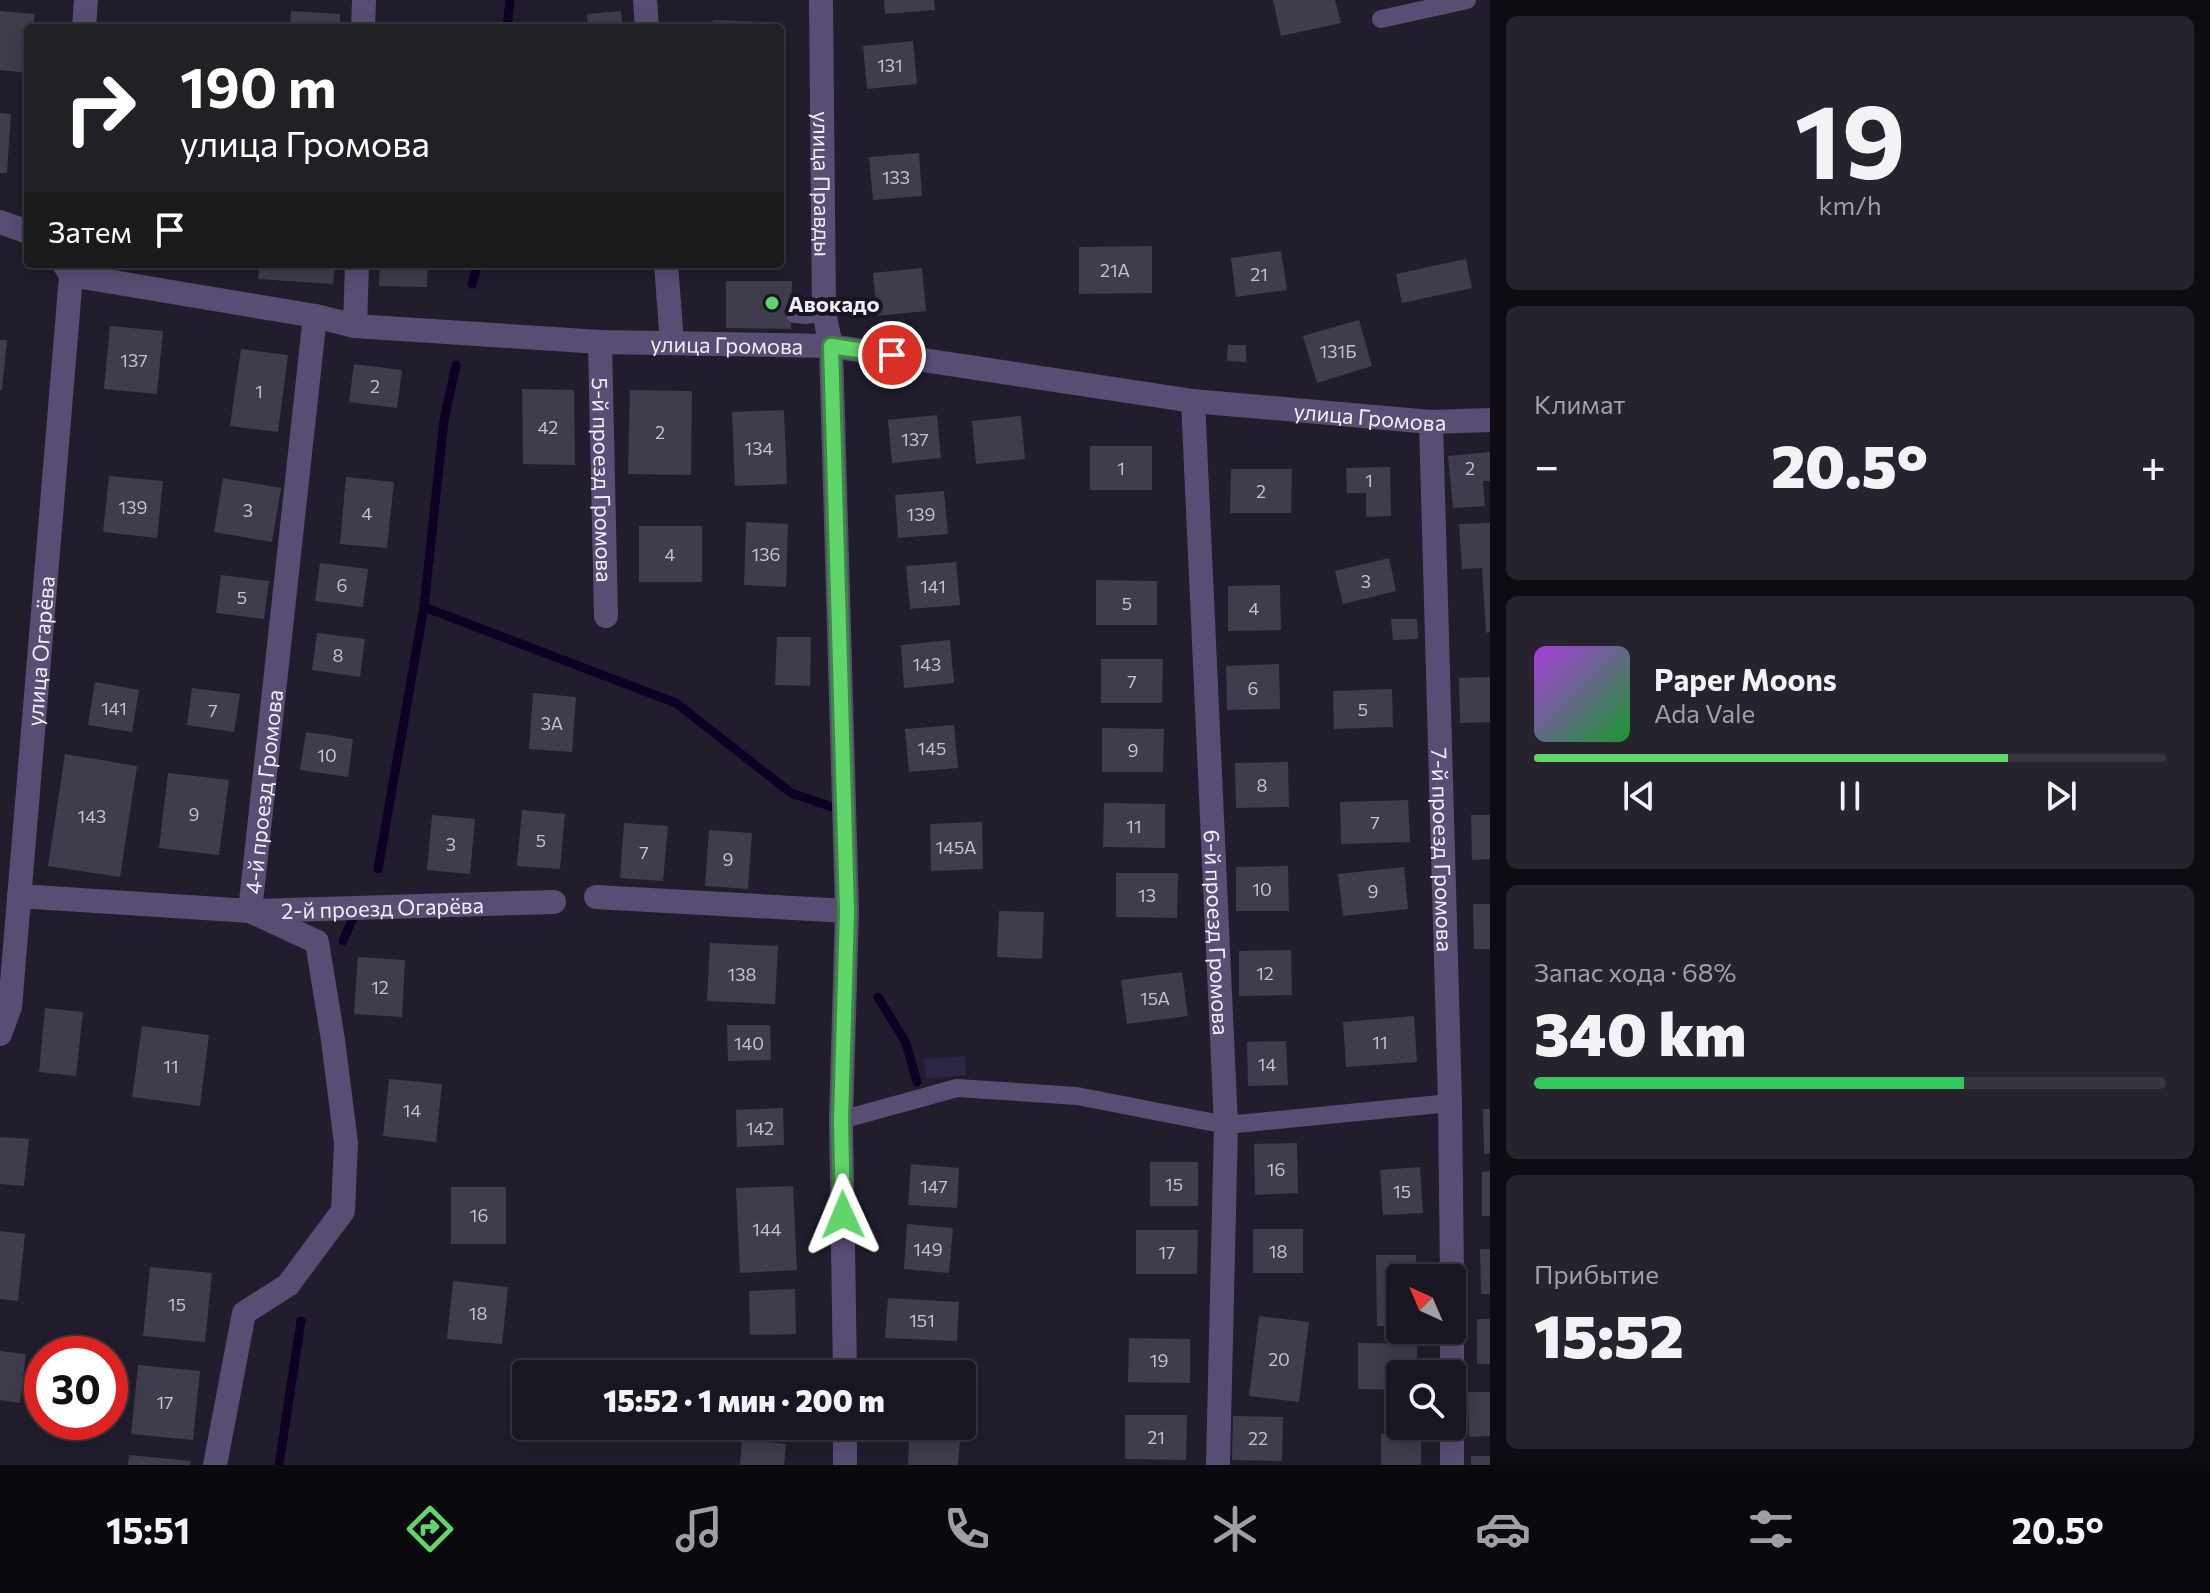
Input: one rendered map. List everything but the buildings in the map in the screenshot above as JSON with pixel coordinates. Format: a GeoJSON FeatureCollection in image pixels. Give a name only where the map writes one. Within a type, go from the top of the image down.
{"type":"FeatureCollection","features":[{"type":"Feature","properties":{"kind":"street"},"geometry":{"type":"LineString","coordinates":[[84,24],[86,0]]}},
{"type":"Feature","properties":{"kind":"street"},"geometry":{"type":"LineString","coordinates":[[363,24],[364,0]]}},
{"type":"Feature","properties":{"kind":"street"},"geometry":{"type":"LineString","coordinates":[[645,0],[647,24]]}},
{"type":"Feature","properties":{"kind":"street","name":"улица Правды"},"geometry":{"type":"LineString","coordinates":[[821,0],[824,312],[831,346],[847,911],[841,1120],[845,1360]]}},
{"type":"Feature","properties":{"kind":"street"},"geometry":{"type":"LineString","coordinates":[[0,222],[24,231]]}},
{"type":"Feature","properties":{"kind":"street","name":"улица Громова"},"geometry":{"type":"LineString","coordinates":[[69,268],[355,326],[600,342],[831,346],[1193,401],[1431,422],[1490,420]]}},
{"type":"Feature","properties":{"kind":"street","name":"улица Огарёва"},"geometry":{"type":"LineString","coordinates":[[0,1034],[10,1007],[69,268]]}},
{"type":"Feature","properties":{"kind":"street"},"geometry":{"type":"LineString","coordinates":[[355,326],[357,268]]}},
{"type":"Feature","properties":{"kind":"street"},"geometry":{"type":"LineString","coordinates":[[666,268],[672,343]]}},
{"type":"Feature","properties":{"kind":"street","name":"4-й проезд Громова"},"geometry":{"type":"LineString","coordinates":[[215,1465],[244,1313],[288,1285],[343,1211],[346,1143],[317,942],[250,911],[315,316]]}},
{"type":"Feature","properties":{"kind":"street","name":"5-й проезд Громова"},"geometry":{"type":"LineString","coordinates":[[600,342],[606,616]]}},
{"type":"Feature","properties":{"kind":"street","name":"6-й проезд Громова"},"geometry":{"type":"LineString","coordinates":[[1193,401],[1226,1125],[1218,1465]]}},
{"type":"Feature","properties":{"kind":"street","name":"7-й проезд Громова"},"geometry":{"type":"LineString","coordinates":[[1431,422],[1452,1264]]}},
{"type":"Feature","properties":{"kind":"street","name":"2-й проезд Огарёва"},"geometry":{"type":"LineString","coordinates":[[19,896],[250,911],[554,902]]}},
{"type":"Feature","properties":{"kind":"street"},"geometry":{"type":"LineString","coordinates":[[596,897],[847,911]]}},
{"type":"Feature","properties":{"kind":"street"},"geometry":{"type":"LineString","coordinates":[[1452,1344],[1452,1465]]}},
{"type":"Feature","properties":{"kind":"street"},"geometry":{"type":"LineString","coordinates":[[845,1440],[845,1465]]}},
{"type":"Feature","properties":{"kind":"lane"},"geometry":{"type":"LineString","coordinates":[[1381,19],[1467,0]]}},
{"type":"Feature","properties":{"kind":"lane"},"geometry":{"type":"LineString","coordinates":[[795,314],[824,312]]}},
{"type":"Feature","properties":{"kind":"lane"},"geometry":{"type":"LineString","coordinates":[[841,1120],[957,1088],[1077,1096],[1226,1125],[1450,1103]]}},
{"type":"Feature","properties":{"kind":"shaded area"},"geometry":{"type":"Polygon","coordinates":[[[965,1056],[966,1075],[926,1079],[924,1059],[965,1056]]]}},
{"type":"Feature","properties":{"kind":"waterway"},"geometry":{"type":"LineString","coordinates":[[507,24],[510,0]]}},
{"type":"Feature","properties":{"kind":"waterway"},"geometry":{"type":"LineString","coordinates":[[472,284],[477,268]]}},
{"type":"Feature","properties":{"kind":"waterway"},"geometry":{"type":"LineString","coordinates":[[378,869],[424,607],[444,420],[456,365]]}},
{"type":"Feature","properties":{"kind":"waterway"},"geometry":{"type":"LineString","coordinates":[[424,607],[676,703],[791,793],[841,810]]}},
{"type":"Feature","properties":{"kind":"waterway"},"geometry":{"type":"LineString","coordinates":[[343,941],[354,916]]}},
{"type":"Feature","properties":{"kind":"waterway"},"geometry":{"type":"LineString","coordinates":[[878,997],[906,1043],[917,1082]]}},
{"type":"Feature","properties":{"kind":"waterway"},"geometry":{"type":"LineString","coordinates":[[279,1465],[301,1321]]}},
{"type":"Feature","properties":{"kind":"place","name":"Авокадо"},"geometry":{"type":"Point","coordinates":[772,303]}},
{"type":"Feature","properties":{"kind":"route"},"geometry":{"type":"LineString","coordinates":[[843,1215],[841,1120],[847,911],[831,346],[892,355]]}}]}
